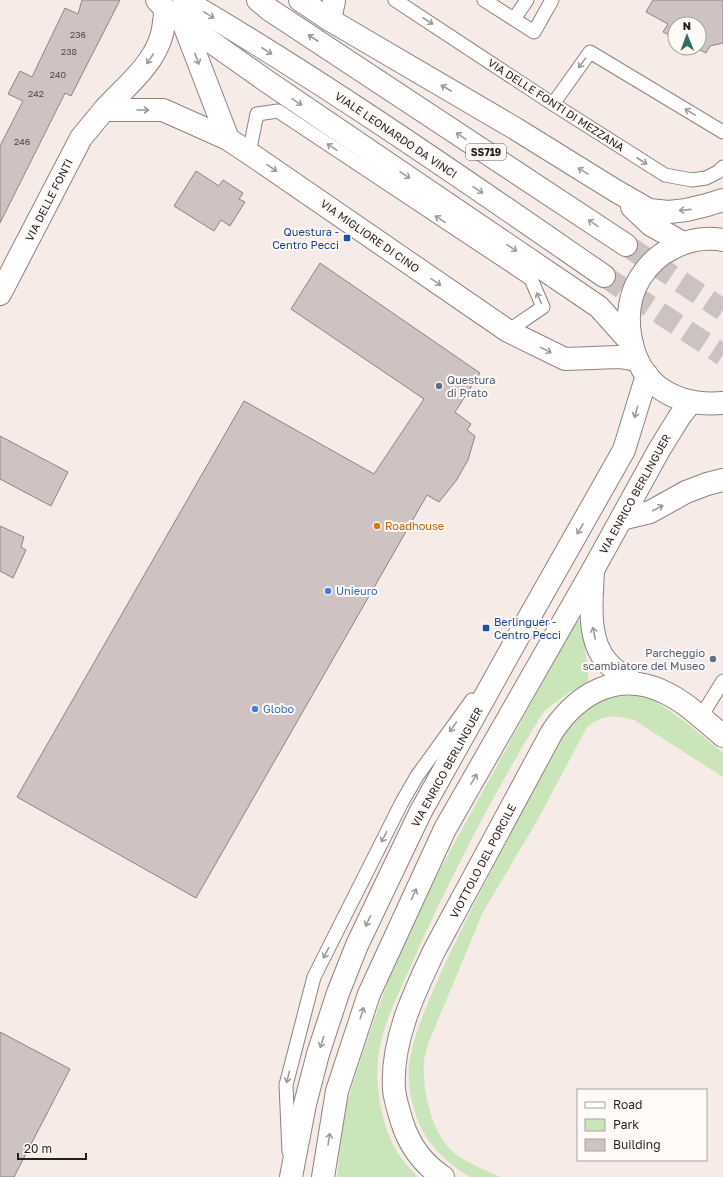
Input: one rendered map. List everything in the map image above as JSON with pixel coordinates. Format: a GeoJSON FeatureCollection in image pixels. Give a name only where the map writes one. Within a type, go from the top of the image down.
{"type":"FeatureCollection","features":[{"type":"Feature","properties":{"kind":"main road","name":"SS719"},"geometry":{"type":"LineString","coordinates":[[258,0],[270,10],[626,245]]}},
{"type":"Feature","properties":{"kind":"main road"},"geometry":{"type":"LineString","coordinates":[[300,0],[334,5],[516,130],[616,192],[649,210],[669,212],[694,209],[723,200]]}},
{"type":"Feature","properties":{"kind":"main road"},"geometry":{"type":"LineString","coordinates":[[169,3],[183,22],[228,139]]}},
{"type":"Feature","properties":{"kind":"main road","name":"VIA DELLE FONTI"},"geometry":{"type":"LineString","coordinates":[[0,294],[81,138],[104,110],[150,60],[162,34],[169,3]]}},
{"type":"Feature","properties":{"kind":"main road","name":"VIALE LEONARDO DA VINCI"},"geometry":{"type":"LineString","coordinates":[[169,3],[234,30],[329,90],[494,200],[604,276]]}},
{"type":"Feature","properties":{"kind":"main road"},"geometry":{"type":"LineString","coordinates":[[183,22],[599,307],[657,386],[674,397],[692,402],[723,404]]}},
{"type":"Feature","properties":{"kind":"main road","name":"VIA MIGLIORE DI CINO"},"geometry":{"type":"LineString","coordinates":[[104,110],[163,110],[228,139],[508,331],[565,359],[619,357],[638,360]]}},
{"type":"Feature","properties":{"kind":"main road"},"geometry":{"type":"LineString","coordinates":[[616,192],[651,225],[683,243]]}},
{"type":"Feature","properties":{"kind":"main road"},"geometry":{"type":"LineString","coordinates":[[638,360],[629,324],[630,305],[639,278],[658,257],[683,243],[710,239],[722,239]]}},
{"type":"Feature","properties":{"kind":"main road","name":"VIA ENRICO BERLINGUER"},"geometry":{"type":"LineString","coordinates":[[291,1177],[305,1104],[318,1054],[338,993],[357,944],[420,813],[624,450],[638,360]]}},
{"type":"Feature","properties":{"kind":"main road","name":"VIA ENRICO BERLINGUER"},"geometry":{"type":"LineString","coordinates":[[323,1177],[337,1091],[369,994],[445,829],[593,570],[659,450],[680,416],[692,402]]}},
{"type":"Feature","properties":{"kind":"main road"},"geometry":{"type":"LineString","coordinates":[[621,519],[650,512],[686,492],[723,480]]}},
{"type":"Feature","properties":{"kind":"main road"},"geometry":{"type":"LineString","coordinates":[[593,570],[591,618],[596,644],[607,663],[634,683]]}},
{"type":"Feature","properties":{"kind":"main road","name":"VIOTTOLO DEL PORCILE"},"geometry":{"type":"LineString","coordinates":[[443,1177],[430,1167],[414,1148],[405,1131],[396,1104],[394,1088],[397,1049],[412,1002],[434,951],[552,732],[562,717],[573,706],[588,695],[602,688],[618,684],[634,683],[664,692],[679,701],[723,736]]}},
{"type":"Feature","properties":{"kind":"lane","name":"VIA DELLE FONTI DI MEZZANA"},"geometry":{"type":"LineString","coordinates":[[395,0],[552,104],[665,175],[692,180],[706,178],[718,172],[723,167]]}},
{"type":"Feature","properties":{"kind":"lane"},"geometry":{"type":"LineString","coordinates":[[484,0],[534,32],[552,0]]}},
{"type":"Feature","properties":{"kind":"lane"},"geometry":{"type":"LineString","coordinates":[[514,19],[527,0]]}},
{"type":"Feature","properties":{"kind":"lane"},"geometry":{"type":"LineString","coordinates":[[552,104],[590,52],[723,132]]}},
{"type":"Feature","properties":{"kind":"lane"},"geometry":{"type":"LineString","coordinates":[[249,153],[257,114],[278,111],[531,279],[543,307],[508,331]]}},
{"type":"Feature","properties":{"kind":"lane"},"geometry":{"type":"LineString","coordinates":[[700,718],[723,681]]}},
{"type":"Feature","properties":{"kind":"green space"},"geometry":{"type":"Polygon","coordinates":[[[577,620],[582,623],[588,666],[588,681],[549,707],[542,714],[524,744],[473,836],[442,898],[397,997],[383,1035],[377,1072],[379,1097],[385,1123],[394,1146],[404,1162],[418,1177],[337,1177],[342,1129],[348,1099],[388,981],[438,873],[577,620]]]}},
{"type":"Feature","properties":{"kind":"green space"},"geometry":{"type":"Polygon","coordinates":[[[638,696],[654,700],[684,721],[723,753],[723,777],[634,720],[621,717],[609,717],[599,720],[587,727],[537,821],[483,912],[428,1044],[425,1055],[424,1073],[426,1096],[433,1120],[443,1141],[460,1157],[501,1177],[471,1177],[456,1168],[436,1150],[427,1138],[417,1119],[411,1097],[409,1076],[410,1056],[415,1037],[433,991],[458,937],[516,823],[569,724],[580,711],[591,704],[610,698],[638,696]]]}},
{"type":"Feature","properties":{"kind":"building"},"geometry":{"type":"Polygon","coordinates":[[[82,0],[120,0],[71,96],[65,93],[0,223],[0,146],[23,101],[8,94],[20,71],[32,77],[65,8],[78,14],[82,0]]]}},
{"type":"Feature","properties":{"kind":"building"},"geometry":{"type":"Polygon","coordinates":[[[653,0],[723,0],[723,43],[710,46],[707,51],[707,16],[667,16],[667,23],[646,12],[653,0]]]}},
{"type":"Feature","properties":{"kind":"building"},"geometry":{"type":"Polygon","coordinates":[[[667,26],[667,34],[663,32],[667,26]]]}},
{"type":"Feature","properties":{"kind":"building"},"geometry":{"type":"Polygon","coordinates":[[[196,171],[219,186],[223,180],[243,193],[239,199],[245,202],[230,226],[221,220],[214,231],[174,206],[196,171]]]}},
{"type":"Feature","properties":{"kind":"building"},"geometry":{"type":"Polygon","coordinates":[[[320,263],[480,373],[455,412],[471,424],[467,430],[475,436],[468,460],[456,481],[439,502],[427,495],[196,898],[17,797],[244,401],[374,474],[424,399],[291,309],[320,263]]]}},
{"type":"Feature","properties":{"kind":"building"},"geometry":{"type":"Polygon","coordinates":[[[0,436],[68,472],[51,506],[0,479],[0,436]]]}},
{"type":"Feature","properties":{"kind":"building"},"geometry":{"type":"Polygon","coordinates":[[[0,526],[24,537],[21,547],[26,550],[13,578],[0,571],[0,526]]]}},
{"type":"Feature","properties":{"kind":"building"},"geometry":{"type":"Polygon","coordinates":[[[0,1032],[70,1069],[14,1177],[0,1177],[0,1032]]]}},
{"type":"Feature","properties":{"kind":"tunnel"},"geometry":{"type":"LineString","coordinates":[[626,245],[723,310]]}},
{"type":"Feature","properties":{"kind":"tunnel"},"geometry":{"type":"LineString","coordinates":[[604,276],[723,355]]}},
{"type":"Feature","properties":{"kind":"place","name":"Questura - Centro Pecci"},"geometry":{"type":"Point","coordinates":[347,238]}},
{"type":"Feature","properties":{"kind":"place","name":"Questura di Prato"},"geometry":{"type":"Point","coordinates":[439,386]}},
{"type":"Feature","properties":{"kind":"place","name":"Roadhouse"},"geometry":{"type":"Point","coordinates":[377,526]}},
{"type":"Feature","properties":{"kind":"place","name":"Unieuro"},"geometry":{"type":"Point","coordinates":[328,591]}},
{"type":"Feature","properties":{"kind":"place","name":"Berlinguer - Centro Pecci"},"geometry":{"type":"Point","coordinates":[486,628]}},
{"type":"Feature","properties":{"kind":"place","name":"Parcheggio scambiatore del Museo"},"geometry":{"type":"Point","coordinates":[713,659]}},
{"type":"Feature","properties":{"kind":"place","name":"Globo"},"geometry":{"type":"Point","coordinates":[255,709]}}]}
